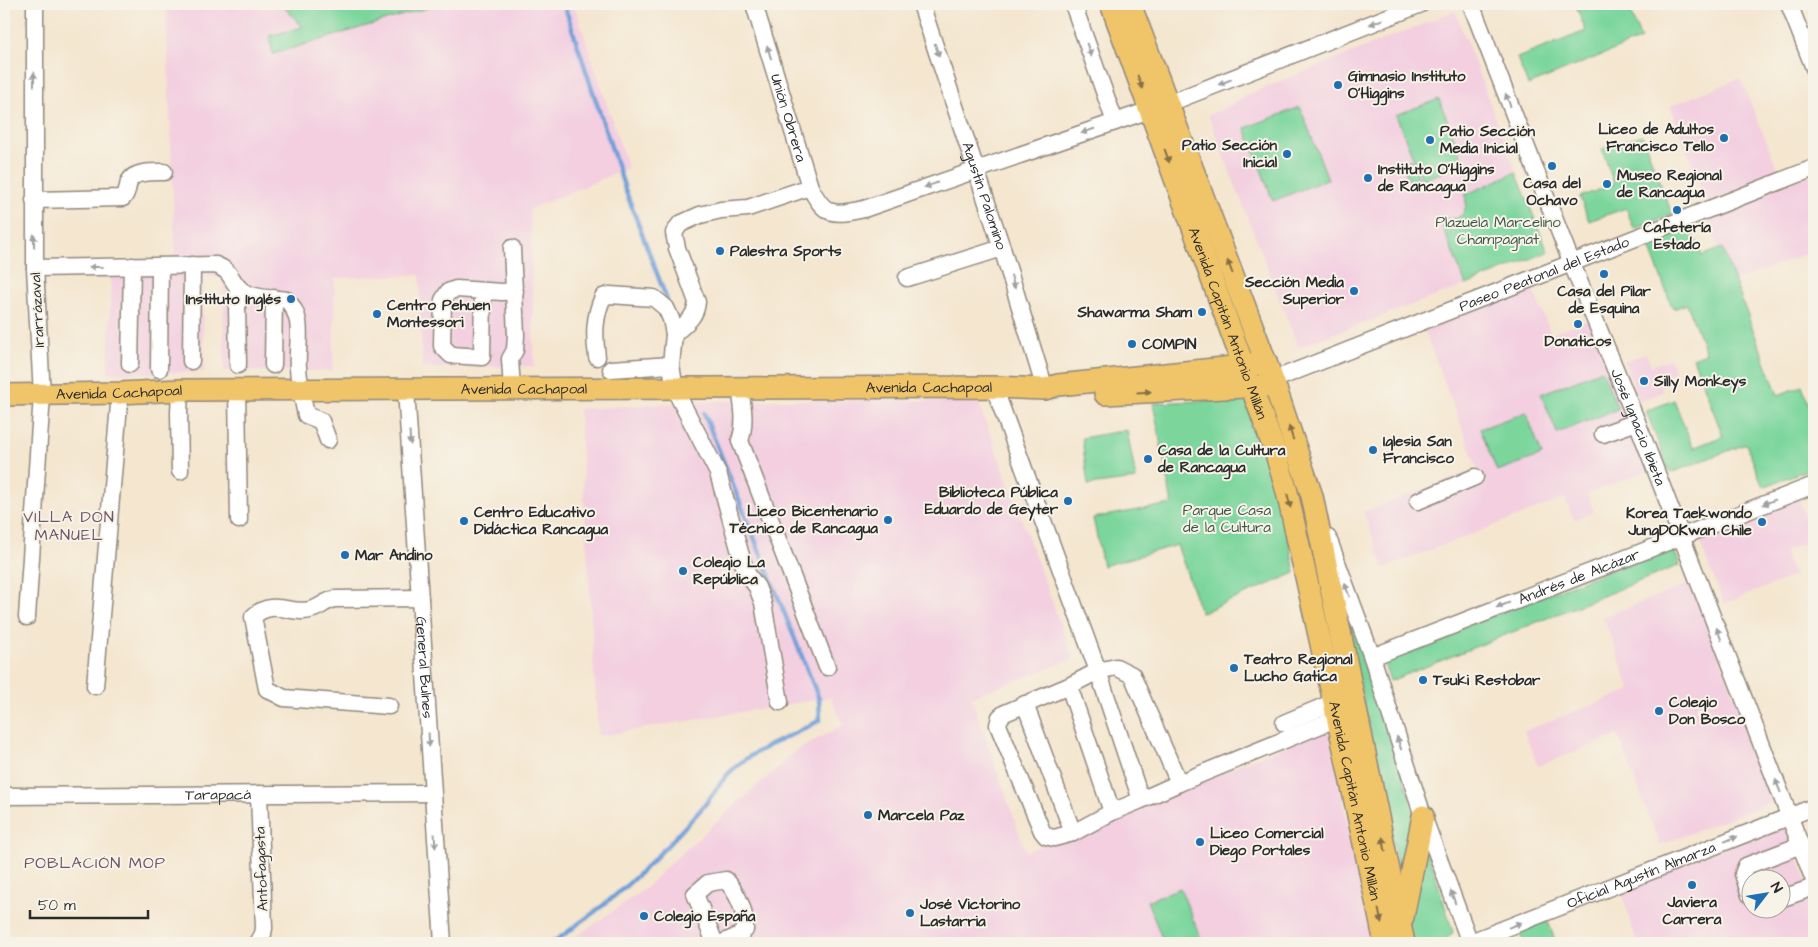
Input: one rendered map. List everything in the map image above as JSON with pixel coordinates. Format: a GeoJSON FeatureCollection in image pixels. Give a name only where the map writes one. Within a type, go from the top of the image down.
{"type":"FeatureCollection","features":[{"type":"Feature","properties":{"kind":"main road","name":"Avenida Capitán Antonio Millán"},"geometry":{"type":"LineString","coordinates":[[1111,4],[1159,107],[1271,376],[1312,496],[1403,935]]}},
{"type":"Feature","properties":{"kind":"main road","name":"Avenida Capitán Antonio Millán"},"geometry":{"type":"LineString","coordinates":[[1130,4],[1159,107],[1244,366],[1276,454],[1287,492],[1336,710],[1385,943]]}},
{"type":"Feature","properties":{"kind":"main road","name":"Avenida Cachapoal"},"geometry":{"type":"LineString","coordinates":[[4,395],[180,390],[675,390],[994,387],[1045,389],[1058,385],[1244,366],[1271,376]]}},
{"type":"Feature","properties":{"kind":"main road","name":"Avenida Cachapoal"},"geometry":{"type":"LineString","coordinates":[[1045,389],[1058,397],[1251,386],[1271,376]]}},
{"type":"Feature","properties":{"kind":"main road"},"geometry":{"type":"LineString","coordinates":[[1403,935],[1423,816]]}},
{"type":"Feature","properties":{"kind":"street","name":"Irarrázaval"},"geometry":{"type":"LineString","coordinates":[[27,617],[42,395],[35,268],[35,4]]}},
{"type":"Feature","properties":{"kind":"street","name":"Unión Obrera"},"geometry":{"type":"LineString","coordinates":[[754,4],[810,187],[823,208],[834,213],[844,214],[864,209],[977,169]]}},
{"type":"Feature","properties":{"kind":"street","name":"Agustín Palomino"},"geometry":{"type":"LineString","coordinates":[[921,4],[977,169],[1045,389]]}},
{"type":"Feature","properties":{"kind":"street"},"geometry":{"type":"LineString","coordinates":[[1073,4],[1115,122]]}},
{"type":"Feature","properties":{"kind":"street"},"geometry":{"type":"LineString","coordinates":[[977,169],[1159,107],[1421,4]]}},
{"type":"Feature","properties":{"kind":"street","name":"José Ignacio Ibieta"},"geometry":{"type":"LineString","coordinates":[[1471,4],[1572,264],[1637,422],[1814,880]]}},
{"type":"Feature","properties":{"kind":"street"},"geometry":{"type":"LineString","coordinates":[[1789,4],[1814,68]]}},
{"type":"Feature","properties":{"kind":"street","name":"Paseo Peatonal del Estado"},"geometry":{"type":"LineString","coordinates":[[1271,376],[1572,264],[1814,168]]}},
{"type":"Feature","properties":{"kind":"street"},"geometry":{"type":"LineString","coordinates":[[34,200],[124,198],[129,181],[133,177],[140,174],[164,172]]}},
{"type":"Feature","properties":{"kind":"street"},"geometry":{"type":"LineString","coordinates":[[674,334],[690,320],[696,310],[697,302],[677,248],[674,233],[680,224],[700,215],[721,210],[748,208],[810,187]]}},
{"type":"Feature","properties":{"kind":"street"},"geometry":{"type":"LineString","coordinates":[[512,248],[516,335],[515,350],[510,359],[512,389]]}},
{"type":"Feature","properties":{"kind":"street"},"geometry":{"type":"LineString","coordinates":[[907,278],[1002,248]]}},
{"type":"Feature","properties":{"kind":"street"},"geometry":{"type":"LineString","coordinates":[[192,265],[192,361]]}},
{"type":"Feature","properties":{"kind":"street"},"geometry":{"type":"LineString","coordinates":[[35,268],[216,265],[231,276],[238,287],[249,295],[287,300],[294,308],[299,322],[298,367],[306,415],[321,421],[328,440]]}},
{"type":"Feature","properties":{"kind":"street"},"geometry":{"type":"LineString","coordinates":[[130,364],[132,266]]}},
{"type":"Feature","properties":{"kind":"street"},"geometry":{"type":"LineString","coordinates":[[159,369],[160,266]]}},
{"type":"Feature","properties":{"kind":"street"},"geometry":{"type":"LineString","coordinates":[[238,287],[236,305],[238,365]]}},
{"type":"Feature","properties":{"kind":"street"},"geometry":{"type":"LineString","coordinates":[[510,359],[451,355],[445,351],[442,346],[443,300],[448,292],[456,289],[515,291]]}},
{"type":"Feature","properties":{"kind":"street"},"geometry":{"type":"LineString","coordinates":[[482,357],[483,291]]}},
{"type":"Feature","properties":{"kind":"street"},"geometry":{"type":"LineString","coordinates":[[597,357],[594,336],[597,311],[603,297],[610,295],[654,298],[666,308],[671,319],[674,334],[671,365],[675,390],[718,473],[743,563],[748,575],[757,587],[763,603],[780,702]]}},
{"type":"Feature","properties":{"kind":"street"},"geometry":{"type":"LineString","coordinates":[[273,365],[274,298]]}},
{"type":"Feature","properties":{"kind":"street"},"geometry":{"type":"LineString","coordinates":[[611,369],[671,365]]}},
{"type":"Feature","properties":{"kind":"street"},"geometry":{"type":"LineString","coordinates":[[994,387],[1098,671],[1141,800]]}},
{"type":"Feature","properties":{"kind":"street"},"geometry":{"type":"LineString","coordinates":[[740,389],[744,415],[744,431],[740,440],[827,667]]}},
{"type":"Feature","properties":{"kind":"street"},"geometry":{"type":"LineString","coordinates":[[180,390],[180,470]]}},
{"type":"Feature","properties":{"kind":"street"},"geometry":{"type":"LineString","coordinates":[[237,390],[239,520]]}},
{"type":"Feature","properties":{"kind":"street","name":"General Bulnes"},"geometry":{"type":"LineString","coordinates":[[406,390],[443,943]]}},
{"type":"Feature","properties":{"kind":"street"},"geometry":{"type":"LineString","coordinates":[[95,686],[120,393]]}},
{"type":"Feature","properties":{"kind":"street"},"geometry":{"type":"LineString","coordinates":[[1603,434],[1637,422]]}},
{"type":"Feature","properties":{"kind":"street"},"geometry":{"type":"LineString","coordinates":[[1418,501],[1475,477]]}},
{"type":"Feature","properties":{"kind":"street","name":"Andrés de Alcázar"},"geometry":{"type":"LineString","coordinates":[[1372,657],[1814,485]]}},
{"type":"Feature","properties":{"kind":"street","name":"Avenida Capitán Antonio Millán"},"geometry":{"type":"LineString","coordinates":[[1312,496],[1372,657],[1423,816],[1469,943]]}},
{"type":"Feature","properties":{"kind":"street"},"geometry":{"type":"LineString","coordinates":[[389,706],[284,698],[267,689],[253,617],[266,607],[312,610],[324,602],[335,598],[420,598]]}},
{"type":"Feature","properties":{"kind":"street"},"geometry":{"type":"LineString","coordinates":[[1179,783],[1132,675],[1116,667],[1098,671],[1000,717],[998,725],[1042,831],[1046,836],[1054,838],[1073,833],[1112,812],[1179,783],[1336,710]]}},
{"type":"Feature","properties":{"kind":"street"},"geometry":{"type":"LineString","coordinates":[[1069,686],[1112,812]]}},
{"type":"Feature","properties":{"kind":"street"},"geometry":{"type":"LineString","coordinates":[[1025,704],[1073,833]]}},
{"type":"Feature","properties":{"kind":"street"},"geometry":{"type":"LineString","coordinates":[[1284,723],[1336,710]]}},
{"type":"Feature","properties":{"kind":"street","name":"Tarapacá"},"geometry":{"type":"LineString","coordinates":[[4,796],[432,793]]}},
{"type":"Feature","properties":{"kind":"street","name":"Antofagasta"},"geometry":{"type":"LineString","coordinates":[[258,943],[264,928],[259,794]]}},
{"type":"Feature","properties":{"kind":"street","name":"Oficial Agustín Almarza"},"geometry":{"type":"LineString","coordinates":[[1469,943],[1814,806]]}},
{"type":"Feature","properties":{"kind":"street"},"geometry":{"type":"LineString","coordinates":[[1744,870],[1746,866],[1801,845]]}},
{"type":"Feature","properties":{"kind":"street"},"geometry":{"type":"LineString","coordinates":[[715,943],[695,894],[708,883],[726,880],[734,889],[746,920],[745,930],[738,936],[722,943]]}},
{"type":"Feature","properties":{"kind":"street"},"geometry":{"type":"LineString","coordinates":[[1790,895],[1814,887]]}},
{"type":"Feature","properties":{"kind":"shaded area"},"geometry":{"type":"Polygon","coordinates":[[[166,4],[574,4],[628,168],[530,209],[534,366],[422,368],[420,275],[335,278],[333,371],[224,371],[223,278],[202,275],[204,372],[108,373],[111,278],[55,278],[53,261],[163,264],[175,254],[166,4]]]}},
{"type":"Feature","properties":{"kind":"shaded area","name":"Instituto O'Higgins de Rancagua"},"geometry":{"type":"Polygon","coordinates":[[[1455,11],[1516,172],[1490,183],[1467,203],[1463,213],[1455,219],[1446,220],[1438,217],[1466,285],[1298,347],[1208,115],[1233,104],[1247,95],[1455,11]]]}},
{"type":"Feature","properties":{"kind":"shaded area","name":"Liceo de Adultos Francisco Tello"},"geometry":{"type":"Polygon","coordinates":[[[1740,78],[1780,174],[1707,203],[1670,106],[1740,78]]]}},
{"type":"Feature","properties":{"kind":"shaded area"},"geometry":{"type":"Polygon","coordinates":[[[1814,173],[1814,251],[1731,282],[1707,216],[1814,173]]]}},
{"type":"Feature","properties":{"kind":"shaded area"},"geometry":{"type":"Polygon","coordinates":[[[1532,287],[1551,334],[1588,320],[1647,471],[1587,494],[1594,512],[1574,520],[1565,498],[1384,568],[1363,512],[1478,469],[1424,330],[1532,287]]]}},
{"type":"Feature","properties":{"kind":"shaded area"},"geometry":{"type":"Polygon","coordinates":[[[1646,353],[1651,366],[1670,359],[1675,372],[1658,379],[1663,392],[1639,401],[1624,361],[1646,353]]]}},
{"type":"Feature","properties":{"kind":"shaded area"},"geometry":{"type":"Polygon","coordinates":[[[710,401],[978,401],[1073,659],[971,697],[1026,852],[1328,728],[1372,943],[567,943],[646,888],[663,870],[796,751],[843,725],[831,697],[598,736],[579,409],[710,401]]]}},
{"type":"Feature","properties":{"kind":"shaded area"},"geometry":{"type":"Polygon","coordinates":[[[1798,497],[1814,539],[1784,551],[1794,576],[1724,604],[1698,537],[1798,497]]]}},
{"type":"Feature","properties":{"kind":"shaded area","name":"Colegio Don Bosco"},"geometry":{"type":"Polygon","coordinates":[[[1691,583],[1775,801],[1660,845],[1618,735],[1538,766],[1524,731],[1631,690],[1603,617],[1691,583]]]}},
{"type":"Feature","properties":{"kind":"shaded area","name":"Javiera Carrera"},"geometry":{"type":"Polygon","coordinates":[[[1785,822],[1814,901],[1814,943],[1637,943],[1621,891],[1785,822]]]}},
{"type":"Feature","properties":{"kind":"green space"},"geometry":{"type":"Polygon","coordinates":[[[281,4],[440,4],[273,54],[269,36],[303,27],[281,4]]]}},
{"type":"Feature","properties":{"kind":"green space"},"geometry":{"type":"Polygon","coordinates":[[[1582,4],[1627,4],[1641,39],[1528,85],[1517,58],[1586,31],[1576,6],[1582,4]]]}},
{"type":"Feature","properties":{"kind":"green space","name":"Patio Sección Media Inicial"},"geometry":{"type":"Polygon","coordinates":[[[1439,99],[1464,164],[1422,180],[1396,115],[1439,99]]]}},
{"type":"Feature","properties":{"kind":"green space","name":"Patio Sección Inicial"},"geometry":{"type":"Polygon","coordinates":[[[1300,107],[1328,179],[1273,201],[1245,128],[1300,107]]]}},
{"type":"Feature","properties":{"kind":"green space"},"geometry":{"type":"Polygon","coordinates":[[[1642,135],[1672,214],[1634,229],[1626,208],[1589,221],[1580,197],[1614,184],[1602,149],[1642,135]]]}},
{"type":"Feature","properties":{"kind":"green space"},"geometry":{"type":"Polygon","coordinates":[[[1411,159],[1419,180],[1410,184],[1402,163],[1411,159]]]}},
{"type":"Feature","properties":{"kind":"green space","name":"Plazuela Marcelino Champagnat"},"geometry":{"type":"Polygon","coordinates":[[[1516,172],[1548,252],[1466,285],[1438,216],[1451,219],[1460,216],[1465,208],[1465,195],[1516,172]]]}},
{"type":"Feature","properties":{"kind":"green space"},"geometry":{"type":"Polygon","coordinates":[[[1689,223],[1702,256],[1722,248],[1778,395],[1802,386],[1814,419],[1814,467],[1763,487],[1746,444],[1670,473],[1646,411],[1674,400],[1693,448],[1723,436],[1693,358],[1706,353],[1687,304],[1673,309],[1646,239],[1689,223]]]}},
{"type":"Feature","properties":{"kind":"green space"},"geometry":{"type":"Polygon","coordinates":[[[1602,370],[1618,409],[1557,433],[1541,394],[1602,370]]]}},
{"type":"Feature","properties":{"kind":"green space","name":"Parque Casa de la Cultura"},"geometry":{"type":"Polygon","coordinates":[[[1248,399],[1280,490],[1295,573],[1201,613],[1177,545],[1103,566],[1093,518],[1172,504],[1153,403],[1248,399]]]}},
{"type":"Feature","properties":{"kind":"green space"},"geometry":{"type":"Polygon","coordinates":[[[1526,412],[1542,455],[1497,471],[1480,429],[1526,412]]]}},
{"type":"Feature","properties":{"kind":"green space"},"geometry":{"type":"Polygon","coordinates":[[[1127,430],[1136,479],[1088,485],[1082,438],[1127,430]]]}},
{"type":"Feature","properties":{"kind":"green space"},"geometry":{"type":"Polygon","coordinates":[[[1672,546],[1680,565],[1390,681],[1383,661],[1391,655],[1672,546]]]}},
{"type":"Feature","properties":{"kind":"green space"},"geometry":{"type":"Polygon","coordinates":[[[1342,597],[1414,809],[1401,882],[1342,597]]]}},
{"type":"Feature","properties":{"kind":"green space"},"geometry":{"type":"Polygon","coordinates":[[[1426,846],[1453,932],[1449,937],[1440,942],[1412,943],[1407,927],[1426,846]]]}},
{"type":"Feature","properties":{"kind":"green space"},"geometry":{"type":"Polygon","coordinates":[[[1180,888],[1202,941],[1197,943],[1164,943],[1147,901],[1180,888]]]}},
{"type":"Feature","properties":{"kind":"green space"},"geometry":{"type":"Polygon","coordinates":[[[1548,921],[1556,943],[1524,943],[1519,931],[1548,921]]]}},
{"type":"Feature","properties":{"kind":"waterway"},"geometry":{"type":"LineString","coordinates":[[564,4],[625,189],[667,300]]}},
{"type":"Feature","properties":{"kind":"waterway"},"geometry":{"type":"LineString","coordinates":[[550,943],[595,912],[644,869],[703,807],[728,774],[738,765],[761,750],[820,720],[819,699],[704,413]]}},
{"type":"Feature","properties":{"kind":"place","name":"Gimnasio Instituto O'Higgins"},"geometry":{"type":"Point","coordinates":[1338,85]}},
{"type":"Feature","properties":{"kind":"place","name":"Liceo de Adultos Francisco Tello"},"geometry":{"type":"Point","coordinates":[1724,138]}},
{"type":"Feature","properties":{"kind":"place","name":"Patio Sección Media Inicial"},"geometry":{"type":"Point","coordinates":[1430,140]}},
{"type":"Feature","properties":{"kind":"place","name":"Patio Sección Inicial"},"geometry":{"type":"Point","coordinates":[1287,154]}},
{"type":"Feature","properties":{"kind":"place","name":"Casa del Ochavo"},"geometry":{"type":"Point","coordinates":[1552,166]}},
{"type":"Feature","properties":{"kind":"place","name":"Instituto O'Higgins de Rancagua"},"geometry":{"type":"Point","coordinates":[1368,178]}},
{"type":"Feature","properties":{"kind":"place","name":"Museo Regional de Rancagua"},"geometry":{"type":"Point","coordinates":[1607,184]}},
{"type":"Feature","properties":{"kind":"place","name":"Cafetería Estado"},"geometry":{"type":"Point","coordinates":[1677,210]}},
{"type":"Feature","properties":{"kind":"place","name":"Palestra Sports"},"geometry":{"type":"Point","coordinates":[720,251]}},
{"type":"Feature","properties":{"kind":"place","name":"Casa del Pilar de Esquina"},"geometry":{"type":"Point","coordinates":[1604,274]}},
{"type":"Feature","properties":{"kind":"place","name":"Sección Media Superior"},"geometry":{"type":"Point","coordinates":[1354,291]}},
{"type":"Feature","properties":{"kind":"place","name":"Instituto Inglés"},"geometry":{"type":"Point","coordinates":[291,299]}},
{"type":"Feature","properties":{"kind":"place","name":"Shawarma Sham"},"geometry":{"type":"Point","coordinates":[1202,312]}},
{"type":"Feature","properties":{"kind":"place","name":"Centro Pehuen Montessori"},"geometry":{"type":"Point","coordinates":[377,314]}},
{"type":"Feature","properties":{"kind":"place","name":"Donaticos"},"geometry":{"type":"Point","coordinates":[1578,324]}},
{"type":"Feature","properties":{"kind":"place","name":"COMPIN"},"geometry":{"type":"Point","coordinates":[1132,344]}},
{"type":"Feature","properties":{"kind":"place","name":"Silly Monkeys"},"geometry":{"type":"Point","coordinates":[1644,381]}},
{"type":"Feature","properties":{"kind":"place","name":"Iglesia San Francisco"},"geometry":{"type":"Point","coordinates":[1373,450]}},
{"type":"Feature","properties":{"kind":"place","name":"Casa de la Cultura de Rancagua"},"geometry":{"type":"Point","coordinates":[1148,459]}},
{"type":"Feature","properties":{"kind":"place","name":"Biblioteca Pública Eduardo de Geyter"},"geometry":{"type":"Point","coordinates":[1068,501]}},
{"type":"Feature","properties":{"kind":"place","name":"Liceo Bicentenario Técnico de Rancagua"},"geometry":{"type":"Point","coordinates":[888,520]}},
{"type":"Feature","properties":{"kind":"place","name":"Centro Educativo Didáctica Rancagua"},"geometry":{"type":"Point","coordinates":[464,521]}},
{"type":"Feature","properties":{"kind":"place","name":"Korea Taekwondo JungDOKwan Chile"},"geometry":{"type":"Point","coordinates":[1762,522]}},
{"type":"Feature","properties":{"kind":"place","name":"Mar Andino"},"geometry":{"type":"Point","coordinates":[345,555]}},
{"type":"Feature","properties":{"kind":"place","name":"Colegio La República"},"geometry":{"type":"Point","coordinates":[683,571]}},
{"type":"Feature","properties":{"kind":"place","name":"Teatro Regional Lucho Gatica"},"geometry":{"type":"Point","coordinates":[1234,668]}},
{"type":"Feature","properties":{"kind":"place","name":"Tsuki Restobar"},"geometry":{"type":"Point","coordinates":[1423,680]}},
{"type":"Feature","properties":{"kind":"place","name":"Colegio Don Bosco"},"geometry":{"type":"Point","coordinates":[1659,711]}},
{"type":"Feature","properties":{"kind":"place","name":"Marcela Paz"},"geometry":{"type":"Point","coordinates":[868,815]}},
{"type":"Feature","properties":{"kind":"place","name":"Liceo Comercial Diego Portales"},"geometry":{"type":"Point","coordinates":[1200,842]}},
{"type":"Feature","properties":{"kind":"place","name":"Javiera Carrera"},"geometry":{"type":"Point","coordinates":[1692,885]}},
{"type":"Feature","properties":{"kind":"place","name":"José Victorino Lastarria"},"geometry":{"type":"Point","coordinates":[910,913]}},
{"type":"Feature","properties":{"kind":"place","name":"Colegio España"},"geometry":{"type":"Point","coordinates":[644,916]}},
{"type":"Feature","properties":{"kind":"district","name":"VILLA DON MANUEL"},"geometry":{"type":"Point","coordinates":[69,525]}},
{"type":"Feature","properties":{"kind":"district","name":"POBLACIÓN MOP"},"geometry":{"type":"Point","coordinates":[95,862]}}]}
